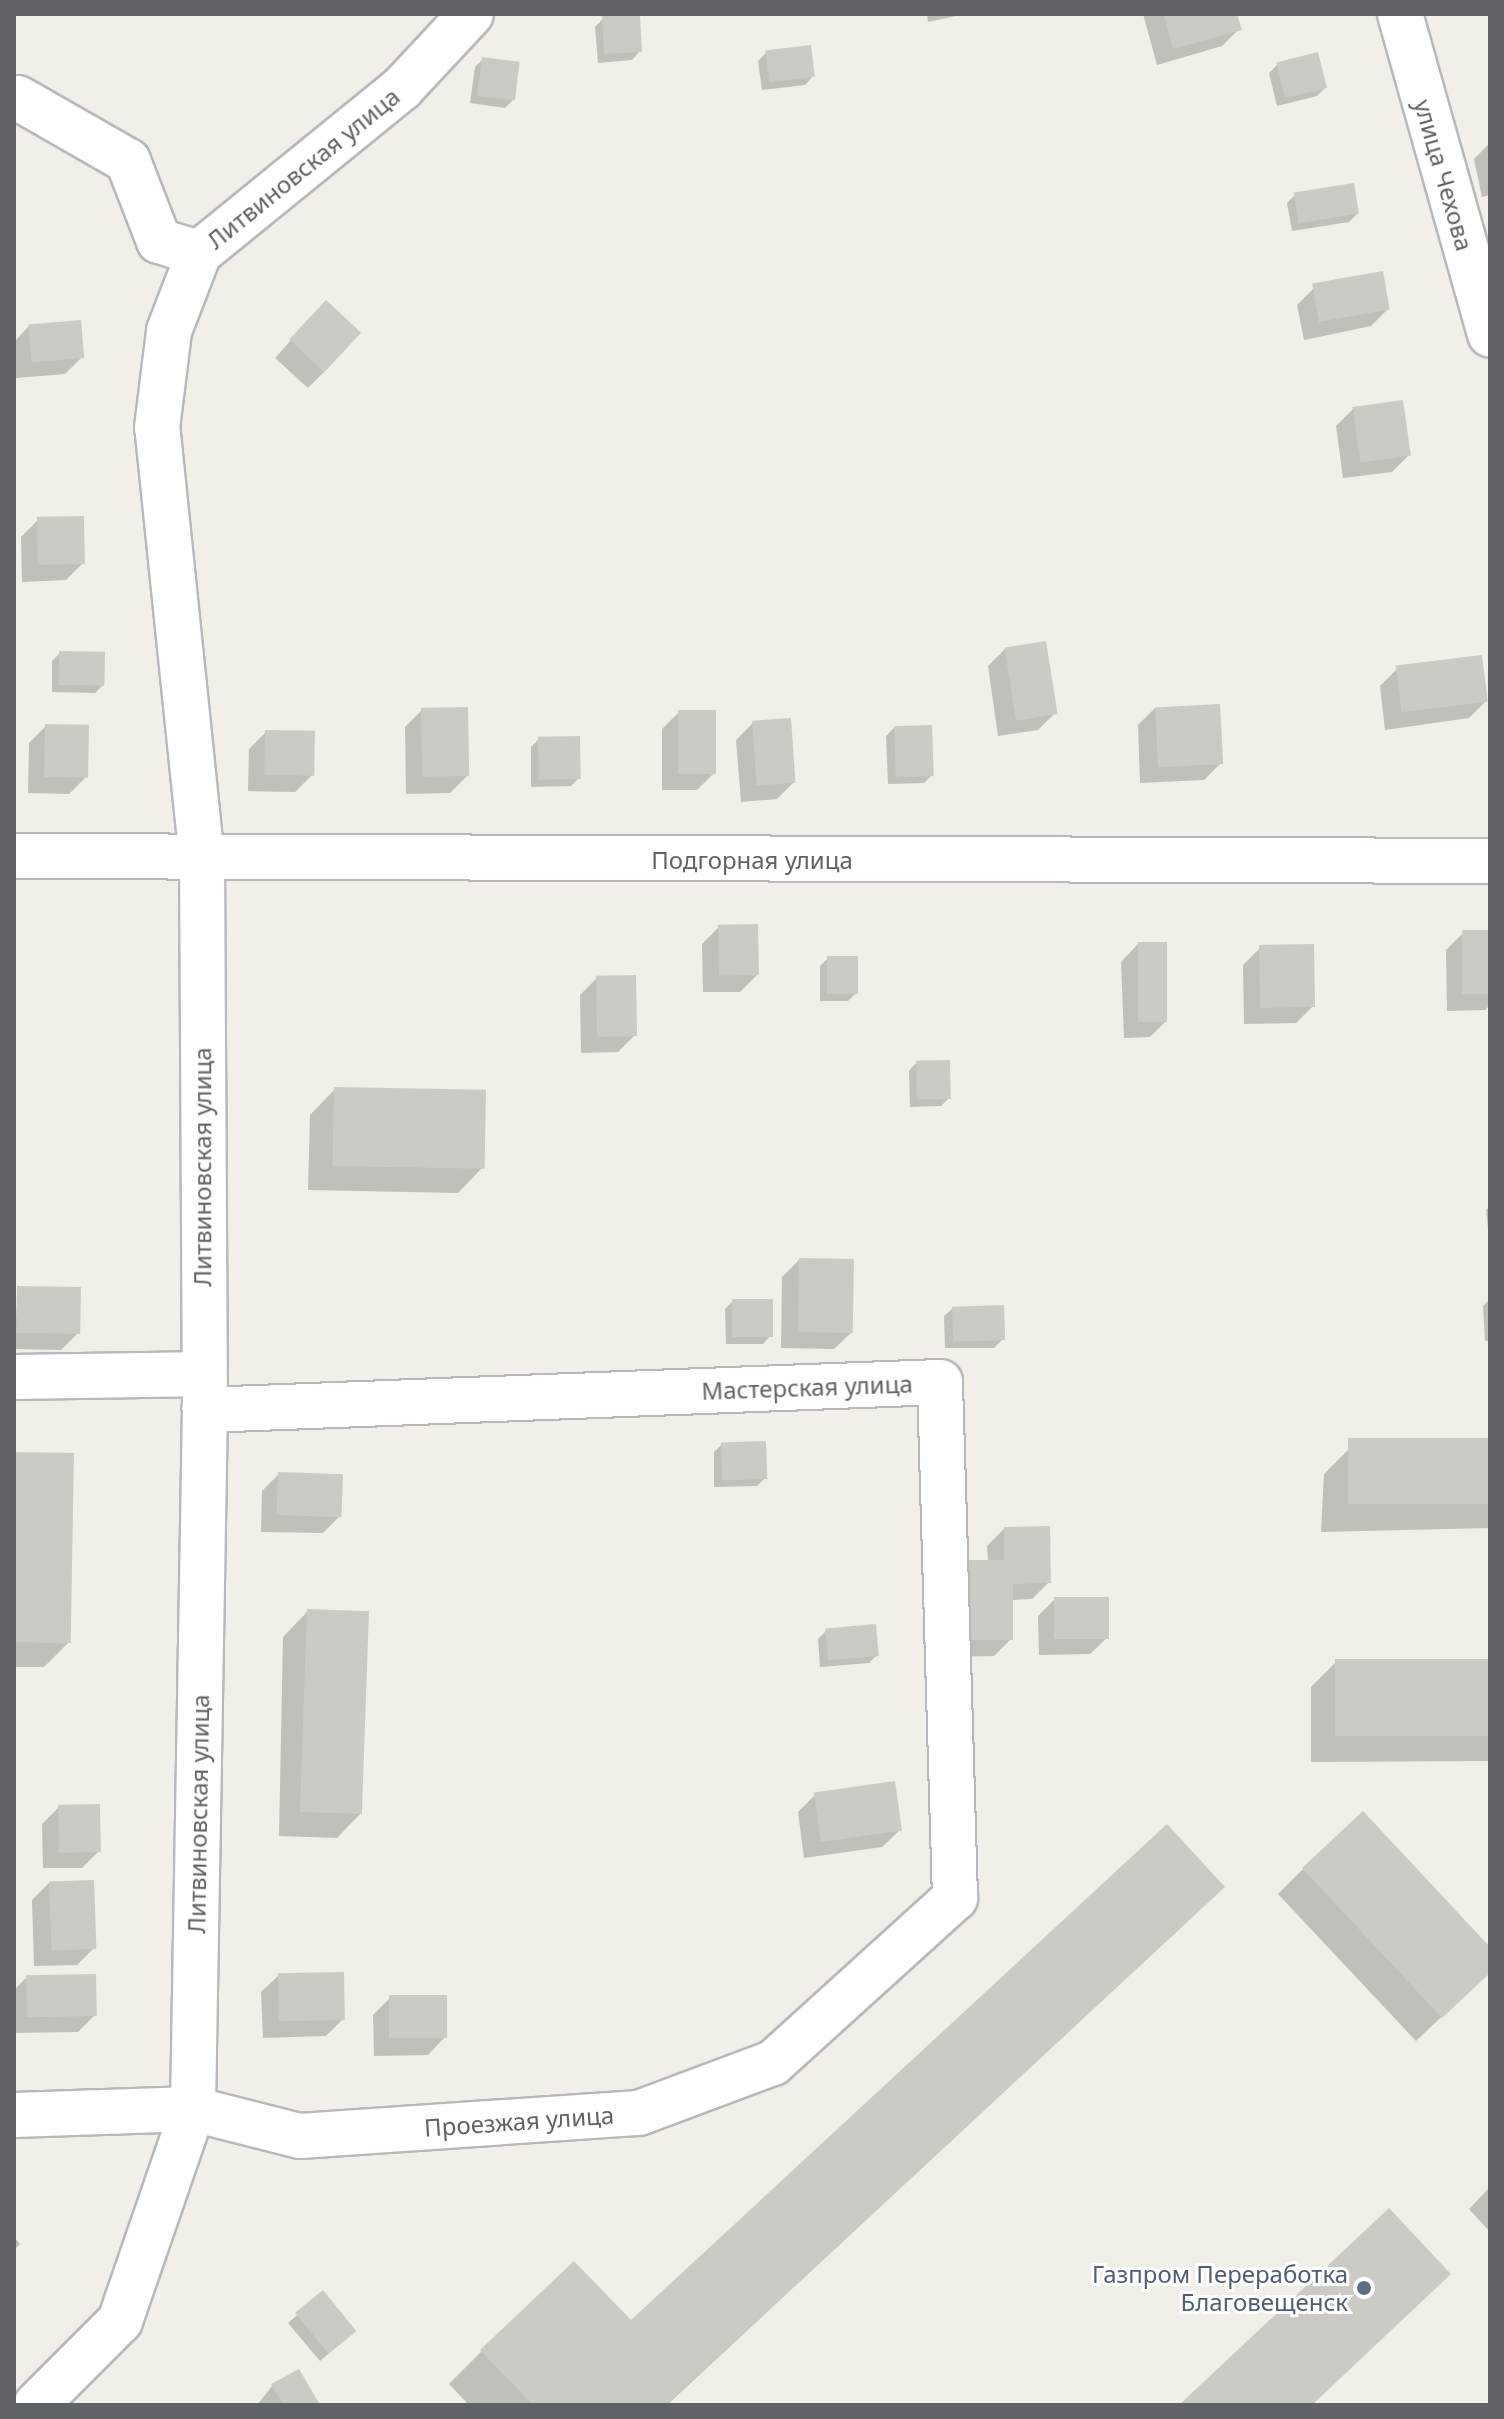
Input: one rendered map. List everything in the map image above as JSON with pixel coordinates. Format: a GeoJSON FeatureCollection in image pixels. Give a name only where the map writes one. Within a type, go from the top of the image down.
{"type":"FeatureCollection","features":[{"type":"Feature","properties":{"kind":"street","name":"Литвиновская улица"},"geometry":{"type":"LineString","coordinates":[[36,2405],[120,2321],[193,2109],[204,1392],[202,860],[157,428],[169,331],[199,253],[402,88],[471,14]]}},
{"type":"Feature","properties":{"kind":"street","name":"улица Чехова"},"geometry":{"type":"LineString","coordinates":[[1400,14],[1490,335]]}},
{"type":"Feature","properties":{"kind":"street"},"geometry":{"type":"LineString","coordinates":[[18,98],[128,161],[159,241],[199,253]]}},
{"type":"Feature","properties":{"kind":"street","name":"Подгорная улица"},"geometry":{"type":"LineString","coordinates":[[14,856],[202,860],[1490,861]]}},
{"type":"Feature","properties":{"kind":"street","name":"Мастерская улица"},"geometry":{"type":"LineString","coordinates":[[14,1377],[204,1392],[940,1382],[955,1898]]}},
{"type":"Feature","properties":{"kind":"street","name":"Проезжая улица"},"geometry":{"type":"LineString","coordinates":[[14,2115],[193,2109],[300,2136],[639,2113],[773,2063],[955,1898]]}},
{"type":"Feature","properties":{"kind":"building"},"geometry":{"type":"Polygon","coordinates":[[[640,14],[642,52],[604,54],[602,16],[640,14]]]}},
{"type":"Feature","properties":{"kind":"building"},"geometry":{"type":"Polygon","coordinates":[[[1164,14],[1237,14],[1242,30],[1173,49],[1164,14]]]}},
{"type":"Feature","properties":{"kind":"building"},"geometry":{"type":"Polygon","coordinates":[[[811,45],[815,77],[769,82],[765,51],[811,45]]]}},
{"type":"Feature","properties":{"kind":"building"},"geometry":{"type":"Polygon","coordinates":[[[1318,52],[1327,88],[1285,98],[1276,62],[1318,52]]]}},
{"type":"Feature","properties":{"kind":"building"},"geometry":{"type":"Polygon","coordinates":[[[482,57],[520,62],[515,100],[477,96],[482,57]]]}},
{"type":"Feature","properties":{"kind":"building"},"geometry":{"type":"Polygon","coordinates":[[[1354,183],[1359,214],[1299,223],[1294,193],[1354,183]]]}},
{"type":"Feature","properties":{"kind":"building"},"geometry":{"type":"Polygon","coordinates":[[[1383,271],[1390,309],[1319,322],[1312,284],[1383,271]]]}},
{"type":"Feature","properties":{"kind":"building"},"geometry":{"type":"Polygon","coordinates":[[[326,300],[361,333],[324,372],[289,339],[326,300]]]}},
{"type":"Feature","properties":{"kind":"building"},"geometry":{"type":"Polygon","coordinates":[[[81,320],[84,358],[32,362],[28,325],[81,320]]]}},
{"type":"Feature","properties":{"kind":"building"},"geometry":{"type":"Polygon","coordinates":[[[1403,400],[1411,455],[1360,463],[1352,407],[1403,400]]]}},
{"type":"Feature","properties":{"kind":"building"},"geometry":{"type":"Polygon","coordinates":[[[84,516],[85,564],[38,565],[37,517],[84,516]]]}},
{"type":"Feature","properties":{"kind":"building"},"geometry":{"type":"Polygon","coordinates":[[[1046,641],[1058,714],[1016,721],[1005,648],[1046,641]]]}},
{"type":"Feature","properties":{"kind":"building"},"geometry":{"type":"Polygon","coordinates":[[[59,651],[105,652],[104,686],[58,685],[59,651]]]}},
{"type":"Feature","properties":{"kind":"building"},"geometry":{"type":"Polygon","coordinates":[[[1482,655],[1488,702],[1401,712],[1396,666],[1482,655]]]}},
{"type":"Feature","properties":{"kind":"building"},"geometry":{"type":"Polygon","coordinates":[[[1220,704],[1223,764],[1158,767],[1155,707],[1220,704]]]}},
{"type":"Feature","properties":{"kind":"building"},"geometry":{"type":"Polygon","coordinates":[[[468,707],[469,776],[422,777],[421,708],[468,707]]]}},
{"type":"Feature","properties":{"kind":"building"},"geometry":{"type":"Polygon","coordinates":[[[678,710],[716,710],[716,774],[678,774],[678,710]]]}},
{"type":"Feature","properties":{"kind":"building"},"geometry":{"type":"Polygon","coordinates":[[[791,718],[796,783],[757,786],[752,721],[791,718]]]}},
{"type":"Feature","properties":{"kind":"building"},"geometry":{"type":"Polygon","coordinates":[[[45,724],[89,725],[88,778],[44,777],[45,724]]]}},
{"type":"Feature","properties":{"kind":"building"},"geometry":{"type":"Polygon","coordinates":[[[932,725],[934,776],[896,777],[894,726],[932,725]]]}},
{"type":"Feature","properties":{"kind":"building"},"geometry":{"type":"Polygon","coordinates":[[[265,730],[315,731],[314,776],[264,775],[265,730]]]}},
{"type":"Feature","properties":{"kind":"building"},"geometry":{"type":"Polygon","coordinates":[[[580,736],[581,779],[539,780],[538,737],[580,736]]]}},
{"type":"Feature","properties":{"kind":"building"},"geometry":{"type":"Polygon","coordinates":[[[758,924],[759,975],[719,976],[718,925],[758,924]]]}},
{"type":"Feature","properties":{"kind":"building"},"geometry":{"type":"Polygon","coordinates":[[[1462,930],[1490,930],[1490,994],[1462,994],[1462,930]]]}},
{"type":"Feature","properties":{"kind":"building"},"geometry":{"type":"Polygon","coordinates":[[[1138,942],[1167,942],[1167,1022],[1138,1022],[1138,942]]]}},
{"type":"Feature","properties":{"kind":"building"},"geometry":{"type":"Polygon","coordinates":[[[1314,944],[1315,1007],[1260,1008],[1259,945],[1314,944]]]}},
{"type":"Feature","properties":{"kind":"building"},"geometry":{"type":"Polygon","coordinates":[[[827,956],[858,956],[858,994],[827,994],[827,956]]]}},
{"type":"Feature","properties":{"kind":"building"},"geometry":{"type":"Polygon","coordinates":[[[636,975],[637,1036],[597,1037],[596,976],[636,975]]]}},
{"type":"Feature","properties":{"kind":"building"},"geometry":{"type":"Polygon","coordinates":[[[950,1060],[951,1099],[917,1100],[916,1061],[950,1060]]]}},
{"type":"Feature","properties":{"kind":"building"},"geometry":{"type":"Polygon","coordinates":[[[334,1087],[486,1090],[485,1169],[333,1166],[334,1087]]]}},
{"type":"Feature","properties":{"kind":"building"},"geometry":{"type":"Polygon","coordinates":[[[799,1258],[854,1259],[853,1333],[798,1332],[799,1258]]]}},
{"type":"Feature","properties":{"kind":"building"},"geometry":{"type":"Polygon","coordinates":[[[17,1286],[81,1287],[80,1334],[16,1333],[17,1286]]]}},
{"type":"Feature","properties":{"kind":"building"},"geometry":{"type":"Polygon","coordinates":[[[732,1299],[773,1299],[773,1337],[732,1337],[732,1299]]]}},
{"type":"Feature","properties":{"kind":"building"},"geometry":{"type":"Polygon","coordinates":[[[1004,1305],[1005,1340],[953,1342],[952,1307],[1004,1305]]]}},
{"type":"Feature","properties":{"kind":"building"},"geometry":{"type":"Polygon","coordinates":[[[1348,1438],[1490,1438],[1490,1504],[1348,1504],[1348,1438]]]}},
{"type":"Feature","properties":{"kind":"building"},"geometry":{"type":"Polygon","coordinates":[[[766,1441],[767,1479],[722,1481],[721,1443],[766,1441]]]}},
{"type":"Feature","properties":{"kind":"building"},"geometry":{"type":"Polygon","coordinates":[[[14,1452],[74,1453],[71,1643],[14,1642],[14,1452]]]}},
{"type":"Feature","properties":{"kind":"building"},"geometry":{"type":"Polygon","coordinates":[[[278,1472],[343,1474],[341,1517],[276,1515],[278,1472]]]}},
{"type":"Feature","properties":{"kind":"building"},"geometry":{"type":"Polygon","coordinates":[[[1050,1526],[1051,1583],[1013,1584],[1013,1640],[963,1640],[962,1560],[1004,1560],[1004,1527],[1050,1526]]]}},
{"type":"Feature","properties":{"kind":"building"},"geometry":{"type":"Polygon","coordinates":[[[1054,1597],[1109,1597],[1109,1639],[1054,1639],[1054,1597]]]}},
{"type":"Feature","properties":{"kind":"building"},"geometry":{"type":"Polygon","coordinates":[[[307,1609],[369,1611],[362,1814],[300,1812],[307,1609]]]}},
{"type":"Feature","properties":{"kind":"building"},"geometry":{"type":"Polygon","coordinates":[[[876,1624],[879,1656],[828,1660],[825,1628],[876,1624]]]}},
{"type":"Feature","properties":{"kind":"building"},"geometry":{"type":"Polygon","coordinates":[[[1335,1659],[1490,1659],[1490,1736],[1335,1736],[1335,1659]]]}},
{"type":"Feature","properties":{"kind":"building"},"geometry":{"type":"Polygon","coordinates":[[[895,1781],[902,1831],[821,1842],[814,1792],[895,1781]]]}},
{"type":"Feature","properties":{"kind":"building"},"geometry":{"type":"Polygon","coordinates":[[[100,1804],[101,1852],[59,1853],[58,1805],[100,1804]]]}},
{"type":"Feature","properties":{"kind":"building"},"geometry":{"type":"Polygon","coordinates":[[[1363,1811],[1490,1947],[1490,1973],[1442,2018],[1302,1868],[1363,1811]]]}},
{"type":"Feature","properties":{"kind":"building"},"geometry":{"type":"Polygon","coordinates":[[[1167,1824],[1225,1887],[666,2405],[533,2405],[480,2350],[574,2261],[631,2320],[1167,1824]]]}},
{"type":"Feature","properties":{"kind":"building"},"geometry":{"type":"Polygon","coordinates":[[[94,1880],[96,1949],[51,1951],[49,1882],[94,1880]]]}},
{"type":"Feature","properties":{"kind":"building"},"geometry":{"type":"Polygon","coordinates":[[[344,1972],[345,2020],[279,2021],[278,1973],[344,1972]]]}},
{"type":"Feature","properties":{"kind":"building"},"geometry":{"type":"Polygon","coordinates":[[[96,1974],[97,2016],[27,2017],[26,1975],[96,1974]]]}},
{"type":"Feature","properties":{"kind":"building"},"geometry":{"type":"Polygon","coordinates":[[[389,1995],[447,1995],[447,2038],[389,2038],[389,1995]]]}},
{"type":"Feature","properties":{"kind":"building"},"geometry":{"type":"Polygon","coordinates":[[[1389,2208],[1451,2274],[1312,2405],[1179,2405],[1389,2208]]]}},
{"type":"Feature","properties":{"kind":"building"},"geometry":{"type":"Polygon","coordinates":[[[323,2290],[356,2331],[328,2354],[295,2313],[323,2290]]]}},
{"type":"Feature","properties":{"kind":"building"},"geometry":{"type":"Polygon","coordinates":[[[299,2369],[320,2405],[284,2405],[271,2384],[299,2369]]]}},
{"type":"Feature","properties":{"kind":"place","name":"Газпром Переработка Благовещенск"},"geometry":{"type":"Point","coordinates":[1364,2288]}}]}
